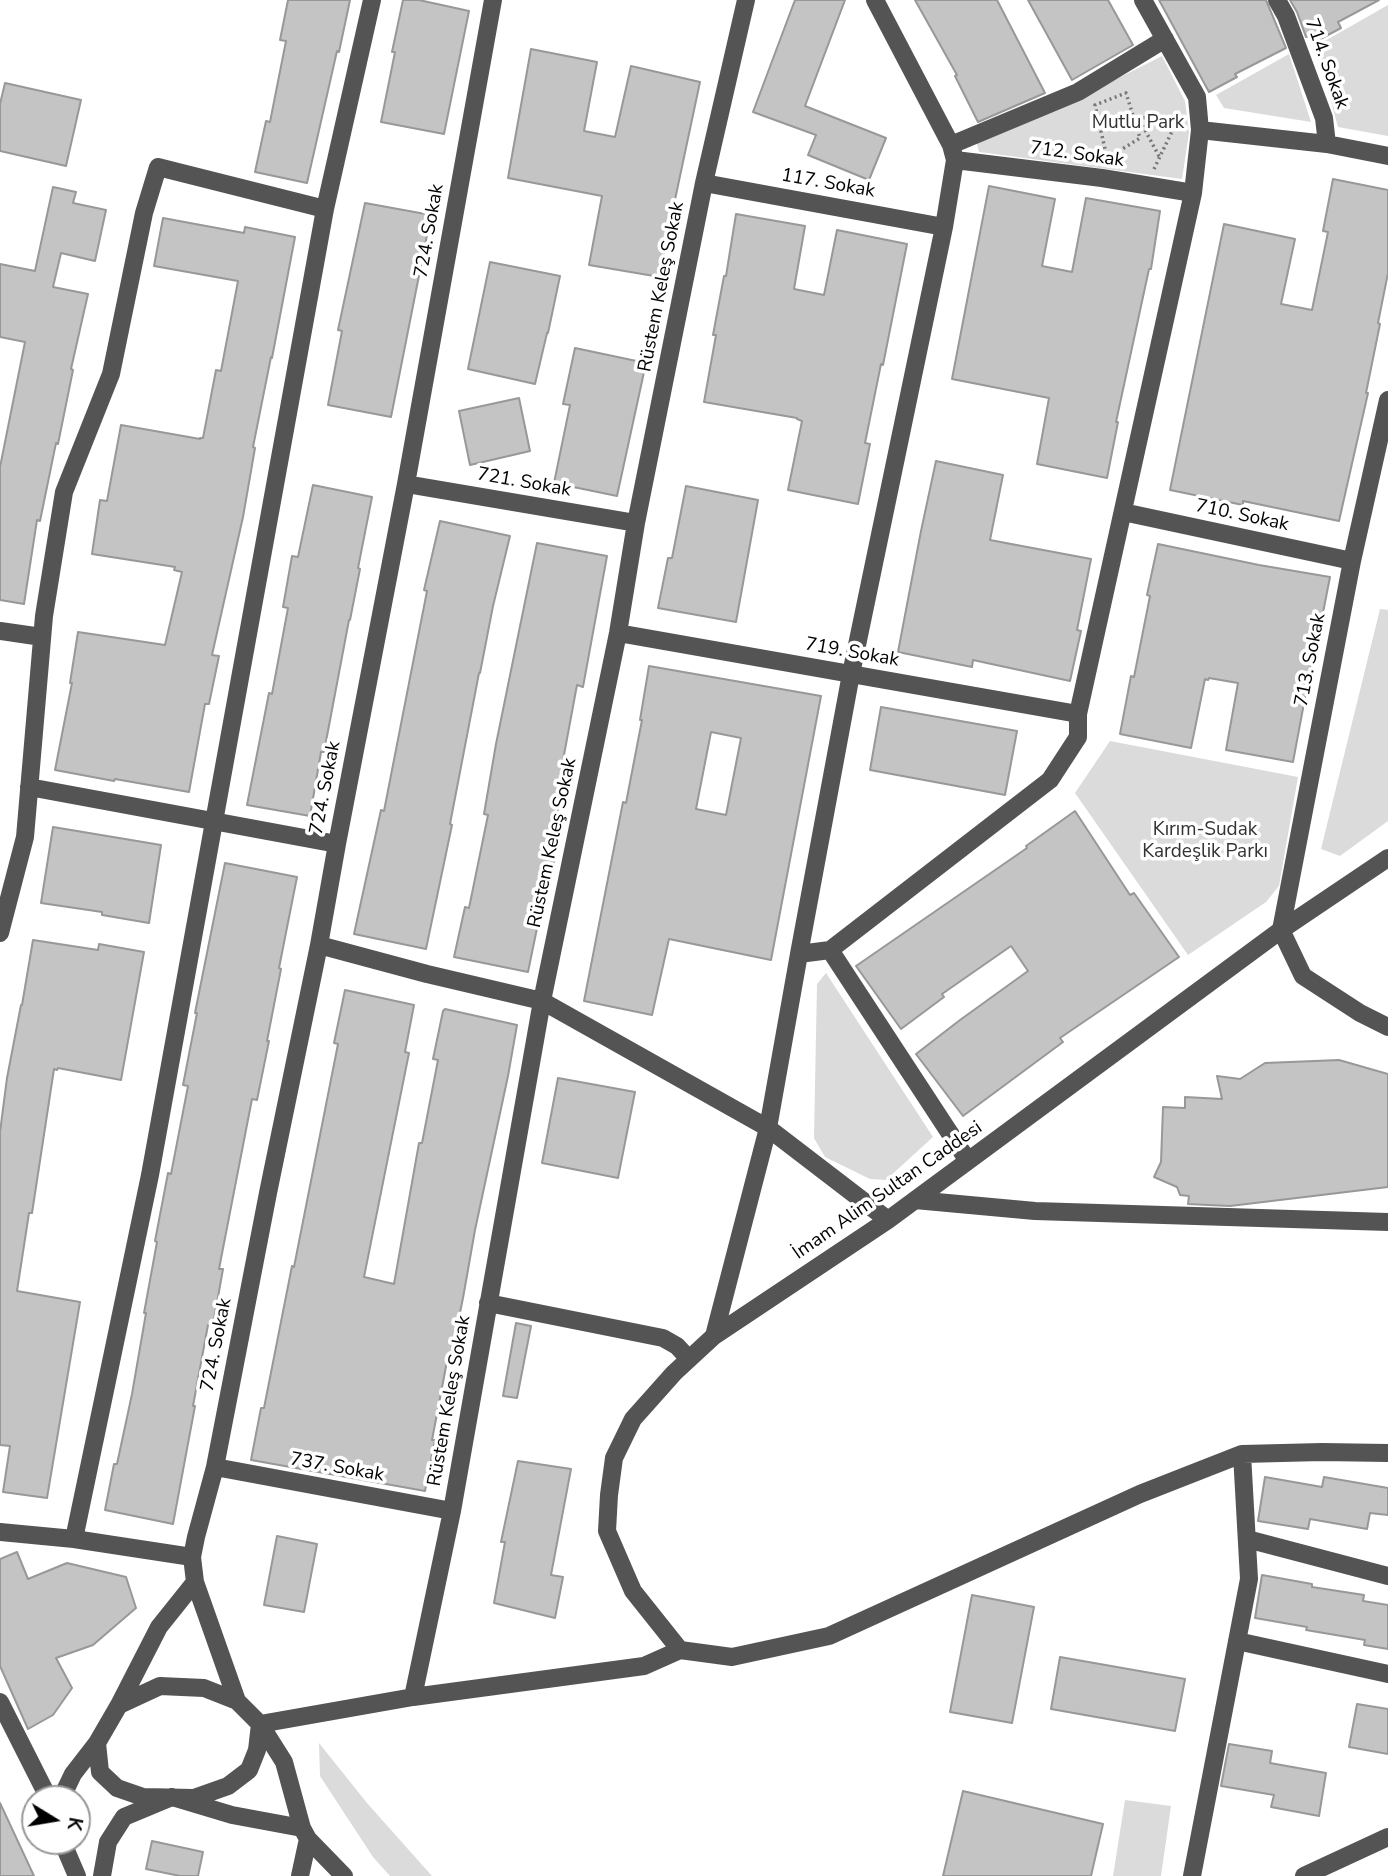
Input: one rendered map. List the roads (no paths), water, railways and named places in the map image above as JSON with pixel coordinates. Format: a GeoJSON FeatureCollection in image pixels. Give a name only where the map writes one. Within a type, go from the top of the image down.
{"type":"FeatureCollection","features":[{"type":"Feature","properties":{"kind":"street"},"geometry":{"type":"LineString","coordinates":[[74,1539],[150,1175],[325,209],[372,0]]}},
{"type":"Feature","properties":{"kind":"street","name":"724. Sokak"},"geometry":{"type":"LineString","coordinates":[[237,1700],[195,1582],[192,1557],[215,1467],[319,945],[494,0]]}},
{"type":"Feature","properties":{"kind":"street","name":"Rüstem Keleş Sokak"},"geometry":{"type":"LineString","coordinates":[[413,1697],[452,1511],[542,1001],[618,633],[636,523],[704,183],[746,0]]}},
{"type":"Feature","properties":{"kind":"street"},"geometry":{"type":"LineString","coordinates":[[714,1336],[768,1128],[851,674],[944,227],[953,153],[875,0]]}},
{"type":"Feature","properties":{"kind":"street"},"geometry":{"type":"LineString","coordinates":[[799,954],[830,950],[1049,780],[1078,737],[1079,714],[1193,193],[1200,130],[1197,97],[1143,0]]}},
{"type":"Feature","properties":{"kind":"street","name":"714. Sokak"},"geometry":{"type":"LineString","coordinates":[[1278,0],[1324,118],[1327,144]]}},
{"type":"Feature","properties":{"kind":"street","name":"712. Sokak"},"geometry":{"type":"LineString","coordinates":[[953,153],[1078,92],[1165,38]]}},
{"type":"Feature","properties":{"kind":"street"},"geometry":{"type":"LineString","coordinates":[[1200,130],[1327,144],[1388,156]]}},
{"type":"Feature","properties":{"kind":"street","name":"712. Sokak"},"geometry":{"type":"LineString","coordinates":[[953,153],[1105,170],[1145,186],[1193,193]]}},
{"type":"Feature","properties":{"kind":"street"},"geometry":{"type":"LineString","coordinates":[[0,933],[24,837],[44,616],[64,492],[111,374],[144,213],[158,167],[325,209]]}},
{"type":"Feature","properties":{"kind":"street","name":"117. Sokak"},"geometry":{"type":"LineString","coordinates":[[704,183],[944,227]]}},
{"type":"Feature","properties":{"kind":"street","name":"713. Sokak"},"geometry":{"type":"LineString","coordinates":[[1281,930],[1352,561],[1388,400]]}},
{"type":"Feature","properties":{"kind":"street","name":"721. Sokak"},"geometry":{"type":"LineString","coordinates":[[406,484],[636,523]]}},
{"type":"Feature","properties":{"kind":"street","name":"710. Sokak"},"geometry":{"type":"LineString","coordinates":[[1124,512],[1352,561]]}},
{"type":"Feature","properties":{"kind":"street"},"geometry":{"type":"LineString","coordinates":[[0,631],[42,637]]}},
{"type":"Feature","properties":{"kind":"street","name":"719. Sokak"},"geometry":{"type":"LineString","coordinates":[[618,633],[1079,714]]}},
{"type":"Feature","properties":{"kind":"street"},"geometry":{"type":"LineString","coordinates":[[29,787],[337,844]]}},
{"type":"Feature","properties":{"kind":"street","name":"İmam Alim Sultan Caddesi"},"geometry":{"type":"LineString","coordinates":[[680,1650],[633,1591],[607,1531],[608,1495],[614,1458],[633,1419],[674,1373],[714,1336],[888,1220],[1281,930],[1388,858]]}},
{"type":"Feature","properties":{"kind":"street"},"geometry":{"type":"LineString","coordinates":[[1281,930],[1303,976],[1360,1013],[1388,1027]]}},
{"type":"Feature","properties":{"kind":"street"},"geometry":{"type":"LineString","coordinates":[[319,945],[542,1001],[768,1128],[888,1220]]}},
{"type":"Feature","properties":{"kind":"street"},"geometry":{"type":"LineString","coordinates":[[830,950],[968,1161]]}},
{"type":"Feature","properties":{"kind":"street"},"geometry":{"type":"LineString","coordinates":[[915,1200],[1035,1211],[1388,1223]]}},
{"type":"Feature","properties":{"kind":"street"},"geometry":{"type":"LineString","coordinates":[[488,1303],[663,1338],[677,1346],[689,1359]]}},
{"type":"Feature","properties":{"kind":"street"},"geometry":{"type":"LineString","coordinates":[[260,1724],[413,1697],[645,1666],[680,1650],[732,1657],[829,1636],[1140,1494],[1242,1454],[1388,1451]]}},
{"type":"Feature","properties":{"kind":"street"},"geometry":{"type":"LineString","coordinates":[[1192,1876],[1249,1579],[1242,1454]]}},
{"type":"Feature","properties":{"kind":"street","name":"737. Sokak"},"geometry":{"type":"LineString","coordinates":[[215,1467],[452,1511]]}},
{"type":"Feature","properties":{"kind":"street"},"geometry":{"type":"LineString","coordinates":[[0,1532],[74,1539],[192,1557]]}},
{"type":"Feature","properties":{"kind":"street"},"geometry":{"type":"LineString","coordinates":[[1247,1539],[1388,1576]]}},
{"type":"Feature","properties":{"kind":"street"},"geometry":{"type":"LineString","coordinates":[[67,1785],[72,1774],[97,1743],[159,1627],[195,1582]]}},
{"type":"Feature","properties":{"kind":"street"},"geometry":{"type":"LineString","coordinates":[[1237,1641],[1388,1674]]}},
{"type":"Feature","properties":{"kind":"street"},"geometry":{"type":"LineString","coordinates":[[119,1705],[160,1686],[204,1688],[237,1700],[260,1724],[284,1762],[305,1834],[300,1876]]}},
{"type":"Feature","properties":{"kind":"street"},"geometry":{"type":"LineString","coordinates":[[0,1702],[42,1785]]}},
{"type":"Feature","properties":{"kind":"street"},"geometry":{"type":"LineString","coordinates":[[97,1743],[100,1772],[117,1788],[144,1797],[194,1798],[228,1786],[249,1770],[257,1750],[260,1724]]}},
{"type":"Feature","properties":{"kind":"street"},"geometry":{"type":"LineString","coordinates":[[102,1876],[108,1842],[124,1817],[172,1797],[305,1834],[344,1876]]}},
{"type":"Feature","properties":{"kind":"street"},"geometry":{"type":"LineString","coordinates":[[1304,1876],[1388,1837]]}},
{"type":"Feature","properties":{"kind":"street"},"geometry":{"type":"LineString","coordinates":[[68,1855],[77,1876]]}},
{"type":"Feature","properties":{"kind":"park label","name":"Mutlu Park"},"geometry":{"type":"Point","coordinates":[1138,123]}},
{"type":"Feature","properties":{"kind":"park label","name":"Kırım-Sudak Kardeşlik Parkı"},"geometry":{"type":"Point","coordinates":[1205,841]}}]}
